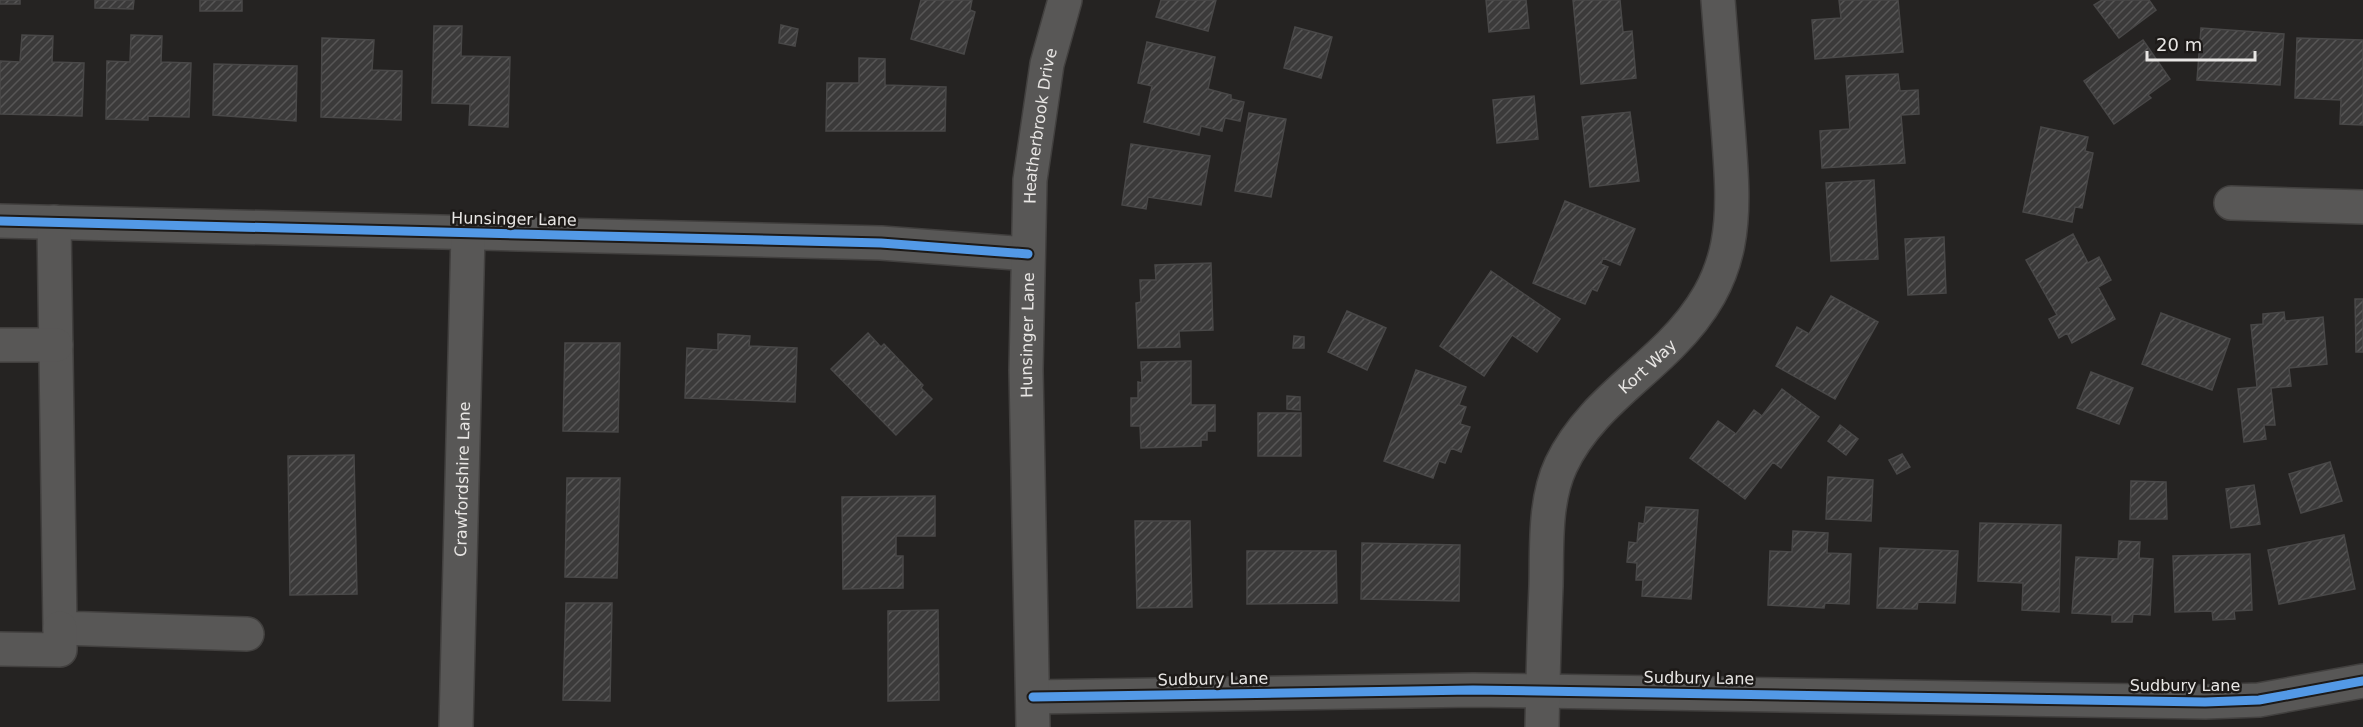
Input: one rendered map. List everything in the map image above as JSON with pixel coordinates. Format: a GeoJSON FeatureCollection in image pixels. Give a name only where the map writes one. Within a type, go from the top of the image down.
{"type":"FeatureCollection","features":[{"type":"Feature","properties":{"kind":"street","name":"Heatherbrook Drive"},"geometry":{"type":"LineString","coordinates":[[1028,254],[1034,145],[1047,64],[1065,0]]}},
{"type":"Feature","properties":{"kind":"street","name":"Kort Way"},"geometry":{"type":"LineString","coordinates":[[1542,727],[1547,534],[1552,489],[1560,466],[1575,438],[1600,408],[1669,346],[1692,322],[1711,293],[1725,262],[1731,237],[1733,193],[1718,0]]}},
{"type":"Feature","properties":{"kind":"street"},"geometry":{"type":"LineString","coordinates":[[2231,203],[2363,207]]}},
{"type":"Feature","properties":{"kind":"street","name":"Hunsinger Lane"},"geometry":{"type":"LineString","coordinates":[[0,221],[881,243],[1028,254],[1026,370],[1033,712]]}},
{"type":"Feature","properties":{"kind":"street"},"geometry":{"type":"LineString","coordinates":[[0,649],[60,650],[54,222]]}},
{"type":"Feature","properties":{"kind":"street","name":"Crawfordshire Lane"},"geometry":{"type":"LineString","coordinates":[[456,727],[468,233]]}},
{"type":"Feature","properties":{"kind":"street"},"geometry":{"type":"LineString","coordinates":[[0,345],[56,345]]}},
{"type":"Feature","properties":{"kind":"street"},"geometry":{"type":"LineString","coordinates":[[60,628],[247,634]]}},
{"type":"Feature","properties":{"kind":"street","name":"Sudbury Lane"},"geometry":{"type":"LineString","coordinates":[[1033,712],[1473,690],[1543,693],[1617,692],[2205,702],[2259,700],[2363,681]]}},
{"type":"Feature","properties":{"kind":"building"},"geometry":{"type":"Polygon","coordinates":[[[0,0],[20,0],[20,4],[0,4],[0,0]]]}},
{"type":"Feature","properties":{"kind":"building"},"geometry":{"type":"Polygon","coordinates":[[[95,0],[134,0],[133,9],[95,8],[95,0]]]}},
{"type":"Feature","properties":{"kind":"building"},"geometry":{"type":"Polygon","coordinates":[[[200,0],[242,0],[242,11],[200,11],[200,0]]]}},
{"type":"Feature","properties":{"kind":"building"},"geometry":{"type":"Polygon","coordinates":[[[921,0],[972,0],[970,10],[975,12],[964,54],[911,39],[921,0]]]}},
{"type":"Feature","properties":{"kind":"building"},"geometry":{"type":"Polygon","coordinates":[[[1161,0],[1216,0],[1208,31],[1156,17],[1161,0]]]}},
{"type":"Feature","properties":{"kind":"building"},"geometry":{"type":"Polygon","coordinates":[[[1486,0],[1526,0],[1529,28],[1489,32],[1486,0]]]}},
{"type":"Feature","properties":{"kind":"building"},"geometry":{"type":"Polygon","coordinates":[[[1573,0],[1620,0],[1623,32],[1632,31],[1636,78],[1581,84],[1573,0]]]}},
{"type":"Feature","properties":{"kind":"building"},"geometry":{"type":"Polygon","coordinates":[[[1839,0],[1898,0],[1903,52],[1815,59],[1812,20],[1841,18],[1839,0]]]}},
{"type":"Feature","properties":{"kind":"building"},"geometry":{"type":"Polygon","coordinates":[[[2102,0],[2149,0],[2156,10],[2119,38],[2094,5],[2102,0]]]}},
{"type":"Feature","properties":{"kind":"building"},"geometry":{"type":"Polygon","coordinates":[[[781,25],[798,29],[795,46],[779,43],[781,25]]]}},
{"type":"Feature","properties":{"kind":"building"},"geometry":{"type":"Polygon","coordinates":[[[434,26],[462,26],[461,56],[510,57],[508,127],[469,125],[470,104],[432,103],[434,26]]]}},
{"type":"Feature","properties":{"kind":"building"},"geometry":{"type":"Polygon","coordinates":[[[1295,27],[1332,37],[1321,78],[1284,68],[1295,27]]]}},
{"type":"Feature","properties":{"kind":"building"},"geometry":{"type":"Polygon","coordinates":[[[2201,28],[2284,34],[2280,85],[2197,80],[2201,28]]]}},
{"type":"Feature","properties":{"kind":"building"},"geometry":{"type":"Polygon","coordinates":[[[22,35],[53,36],[52,62],[84,63],[82,116],[0,114],[0,61],[20,62],[22,35]]]}},
{"type":"Feature","properties":{"kind":"building"},"geometry":{"type":"Polygon","coordinates":[[[131,35],[162,36],[161,62],[191,63],[189,117],[148,116],[148,120],[106,119],[107,61],[130,62],[131,35]]]}},
{"type":"Feature","properties":{"kind":"building"},"geometry":{"type":"Polygon","coordinates":[[[322,38],[374,40],[372,70],[402,71],[401,120],[321,117],[322,38]]]}},
{"type":"Feature","properties":{"kind":"building"},"geometry":{"type":"Polygon","coordinates":[[[2297,38],[2363,40],[2363,125],[2340,124],[2341,100],[2295,98],[2297,38]]]}},
{"type":"Feature","properties":{"kind":"building"},"geometry":{"type":"Polygon","coordinates":[[[2143,40],[2170,79],[2148,95],[2151,98],[2114,124],[2084,81],[2143,40]]]}},
{"type":"Feature","properties":{"kind":"building"},"geometry":{"type":"Polygon","coordinates":[[[1147,42],[1215,57],[1208,89],[1231,95],[1231,99],[1244,102],[1240,121],[1225,118],[1222,131],[1201,126],[1199,135],[1144,122],[1152,86],[1138,83],[1147,42]]]}},
{"type":"Feature","properties":{"kind":"building"},"geometry":{"type":"Polygon","coordinates":[[[859,58],[885,59],[885,85],[946,87],[945,131],[826,131],[827,83],[859,83],[859,58]]]}},
{"type":"Feature","properties":{"kind":"building"},"geometry":{"type":"Polygon","coordinates":[[[214,64],[297,66],[296,121],[213,115],[214,64]]]}},
{"type":"Feature","properties":{"kind":"building"},"geometry":{"type":"Polygon","coordinates":[[[1898,74],[1900,91],[1918,90],[1919,114],[1901,115],[1905,163],[1822,168],[1820,131],[1850,129],[1846,76],[1898,74]]]}},
{"type":"Feature","properties":{"kind":"building"},"geometry":{"type":"Polygon","coordinates":[[[1534,96],[1538,139],[1497,143],[1493,100],[1534,96]]]}},
{"type":"Feature","properties":{"kind":"building"},"geometry":{"type":"Polygon","coordinates":[[[1630,112],[1639,181],[1590,187],[1582,117],[1630,112]]]}},
{"type":"Feature","properties":{"kind":"building"},"geometry":{"type":"Polygon","coordinates":[[[1249,113],[1286,119],[1271,197],[1235,191],[1249,113]]]}},
{"type":"Feature","properties":{"kind":"building"},"geometry":{"type":"Polygon","coordinates":[[[2041,127],[2088,137],[2085,151],[2093,153],[2082,208],[2075,207],[2072,222],[2023,212],[2041,127]]]}},
{"type":"Feature","properties":{"kind":"building"},"geometry":{"type":"Polygon","coordinates":[[[1131,144],[1210,156],[1201,205],[1148,197],[1146,209],[1122,205],[1131,144]]]}},
{"type":"Feature","properties":{"kind":"building"},"geometry":{"type":"Polygon","coordinates":[[[1874,180],[1878,259],[1831,261],[1826,183],[1874,180]]]}},
{"type":"Feature","properties":{"kind":"building"},"geometry":{"type":"Polygon","coordinates":[[[1565,201],[1635,229],[1620,265],[1603,258],[1601,264],[1608,267],[1597,291],[1592,289],[1585,304],[1533,283],[1565,201]]]}},
{"type":"Feature","properties":{"kind":"building"},"geometry":{"type":"Polygon","coordinates":[[[2073,234],[2088,263],[2099,257],[2111,280],[2098,287],[2115,319],[2072,343],[2067,333],[2059,338],[2049,319],[2057,315],[2026,260],[2073,234]]]}},
{"type":"Feature","properties":{"kind":"building"},"geometry":{"type":"Polygon","coordinates":[[[1944,237],[1946,293],[1908,295],[1905,239],[1944,237]]]}},
{"type":"Feature","properties":{"kind":"building"},"geometry":{"type":"Polygon","coordinates":[[[1211,263],[1213,330],[1179,331],[1180,347],[1138,348],[1136,303],[1141,302],[1140,280],[1156,280],[1155,265],[1211,263]]]}},
{"type":"Feature","properties":{"kind":"building"},"geometry":{"type":"Polygon","coordinates":[[[1491,271],[1560,319],[1537,352],[1512,335],[1484,376],[1440,346],[1491,271]]]}},
{"type":"Feature","properties":{"kind":"building"},"geometry":{"type":"Polygon","coordinates":[[[1831,296],[1878,322],[1835,399],[1776,366],[1797,327],[1809,334],[1831,296]]]}},
{"type":"Feature","properties":{"kind":"building"},"geometry":{"type":"Polygon","coordinates":[[[2355,299],[2363,299],[2363,352],[2356,352],[2355,299]]]}},
{"type":"Feature","properties":{"kind":"building"},"geometry":{"type":"Polygon","coordinates":[[[1347,311],[1386,328],[1367,370],[1328,352],[1347,311]]]}},
{"type":"Feature","properties":{"kind":"building"},"geometry":{"type":"Polygon","coordinates":[[[2284,312],[2285,321],[2323,317],[2327,364],[2289,368],[2291,386],[2271,388],[2275,425],[2264,425],[2266,439],[2244,442],[2238,389],[2257,387],[2251,325],[2263,324],[2263,314],[2284,312]]]}},
{"type":"Feature","properties":{"kind":"building"},"geometry":{"type":"Polygon","coordinates":[[[2161,313],[2230,339],[2212,390],[2142,364],[2161,313]]]}},
{"type":"Feature","properties":{"kind":"building"},"geometry":{"type":"Polygon","coordinates":[[[868,333],[881,347],[884,344],[923,385],[921,388],[932,399],[896,435],[831,369],[868,333]]]}},
{"type":"Feature","properties":{"kind":"building"},"geometry":{"type":"Polygon","coordinates":[[[718,334],[750,336],[749,346],[797,348],[795,402],[685,398],[687,348],[718,350],[718,334]]]}},
{"type":"Feature","properties":{"kind":"building"},"geometry":{"type":"Polygon","coordinates":[[[1294,336],[1304,337],[1304,348],[1293,348],[1294,336]]]}},
{"type":"Feature","properties":{"kind":"building"},"geometry":{"type":"Polygon","coordinates":[[[565,343],[620,343],[618,432],[563,431],[565,343]]]}},
{"type":"Feature","properties":{"kind":"building"},"geometry":{"type":"Polygon","coordinates":[[[1191,361],[1191,405],[1215,405],[1215,431],[1207,431],[1207,440],[1201,440],[1201,446],[1141,448],[1140,426],[1131,426],[1131,398],[1138,398],[1138,382],[1142,383],[1141,362],[1191,361]]]}},
{"type":"Feature","properties":{"kind":"building"},"geometry":{"type":"Polygon","coordinates":[[[1416,370],[1466,387],[1459,405],[1466,407],[1460,424],[1470,427],[1461,452],[1451,448],[1445,463],[1439,461],[1433,478],[1384,461],[1416,370]]]}},
{"type":"Feature","properties":{"kind":"building"},"geometry":{"type":"Polygon","coordinates":[[[2091,372],[2133,388],[2119,424],[2077,408],[2091,372]]]}},
{"type":"Feature","properties":{"kind":"building"},"geometry":{"type":"Polygon","coordinates":[[[1782,389],[1819,417],[1781,468],[1773,462],[1745,499],[1690,458],[1718,421],[1736,434],[1754,410],[1762,416],[1782,389]]]}},
{"type":"Feature","properties":{"kind":"building"},"geometry":{"type":"Polygon","coordinates":[[[1287,396],[1300,397],[1300,410],[1287,409],[1287,396]]]}},
{"type":"Feature","properties":{"kind":"building"},"geometry":{"type":"Polygon","coordinates":[[[1258,413],[1301,413],[1301,456],[1258,456],[1258,413]]]}},
{"type":"Feature","properties":{"kind":"building"},"geometry":{"type":"Polygon","coordinates":[[[1840,425],[1858,439],[1846,455],[1828,441],[1840,425]]]}},
{"type":"Feature","properties":{"kind":"building"},"geometry":{"type":"Polygon","coordinates":[[[1902,454],[1910,467],[1897,474],[1889,460],[1902,454]]]}},
{"type":"Feature","properties":{"kind":"building"},"geometry":{"type":"Polygon","coordinates":[[[354,455],[357,594],[290,595],[288,456],[354,455]]]}},
{"type":"Feature","properties":{"kind":"building"},"geometry":{"type":"Polygon","coordinates":[[[2330,462],[2342,501],[2301,513],[2289,474],[2330,462]]]}},
{"type":"Feature","properties":{"kind":"building"},"geometry":{"type":"Polygon","coordinates":[[[1828,477],[1873,480],[1871,521],[1826,519],[1828,477]]]}},
{"type":"Feature","properties":{"kind":"building"},"geometry":{"type":"Polygon","coordinates":[[[567,478],[620,478],[617,578],[565,577],[567,478]]]}},
{"type":"Feature","properties":{"kind":"building"},"geometry":{"type":"Polygon","coordinates":[[[2131,481],[2166,482],[2167,519],[2130,519],[2131,481]]]}},
{"type":"Feature","properties":{"kind":"building"},"geometry":{"type":"Polygon","coordinates":[[[2254,485],[2260,524],[2231,528],[2226,489],[2254,485]]]}},
{"type":"Feature","properties":{"kind":"building"},"geometry":{"type":"Polygon","coordinates":[[[935,496],[935,536],[896,536],[896,556],[903,556],[903,588],[843,589],[842,497],[935,496]]]}},
{"type":"Feature","properties":{"kind":"building"},"geometry":{"type":"Polygon","coordinates":[[[1646,507],[1698,510],[1691,599],[1642,596],[1643,580],[1636,580],[1637,563],[1627,562],[1629,542],[1637,543],[1639,523],[1644,524],[1646,507]]]}},
{"type":"Feature","properties":{"kind":"building"},"geometry":{"type":"Polygon","coordinates":[[[1135,521],[1190,521],[1192,607],[1137,608],[1135,521]]]}},
{"type":"Feature","properties":{"kind":"building"},"geometry":{"type":"Polygon","coordinates":[[[1980,523],[2061,525],[2059,612],[2022,610],[2023,583],[1978,581],[1980,523]]]}},
{"type":"Feature","properties":{"kind":"building"},"geometry":{"type":"Polygon","coordinates":[[[1793,531],[1828,533],[1827,553],[1851,554],[1849,604],[1825,603],[1824,608],[1768,605],[1770,551],[1792,552],[1793,531]]]}},
{"type":"Feature","properties":{"kind":"building"},"geometry":{"type":"Polygon","coordinates":[[[2344,535],[2355,589],[2279,604],[2268,550],[2344,535]]]}},
{"type":"Feature","properties":{"kind":"building"},"geometry":{"type":"Polygon","coordinates":[[[2119,541],[2140,542],[2139,558],[2153,559],[2150,615],[2133,614],[2132,622],[2112,622],[2112,615],[2072,613],[2076,557],[2118,559],[2119,541]]]}},
{"type":"Feature","properties":{"kind":"building"},"geometry":{"type":"Polygon","coordinates":[[[1362,543],[1460,545],[1459,601],[1361,599],[1362,543]]]}},
{"type":"Feature","properties":{"kind":"building"},"geometry":{"type":"Polygon","coordinates":[[[1880,548],[1958,551],[1955,603],[1918,602],[1917,609],[1877,608],[1880,548]]]}},
{"type":"Feature","properties":{"kind":"building"},"geometry":{"type":"Polygon","coordinates":[[[1247,551],[1336,551],[1337,603],[1247,604],[1247,551]]]}},
{"type":"Feature","properties":{"kind":"building"},"geometry":{"type":"Polygon","coordinates":[[[2250,554],[2252,610],[2234,611],[2235,619],[2213,620],[2212,611],[2175,612],[2173,556],[2250,554]]]}},
{"type":"Feature","properties":{"kind":"building"},"geometry":{"type":"Polygon","coordinates":[[[566,603],[612,603],[610,701],[563,700],[566,603]]]}},
{"type":"Feature","properties":{"kind":"building"},"geometry":{"type":"Polygon","coordinates":[[[938,610],[939,700],[888,701],[888,611],[938,610]]]}},
{"type":"Feature","properties":{"kind":"cycle path"},"geometry":{"type":"LineString","coordinates":[[0,221],[881,243],[1028,254]]}},
{"type":"Feature","properties":{"kind":"cycle path"},"geometry":{"type":"LineString","coordinates":[[1033,697],[1473,690],[2205,702],[2259,700],[2363,681]]}}]}
